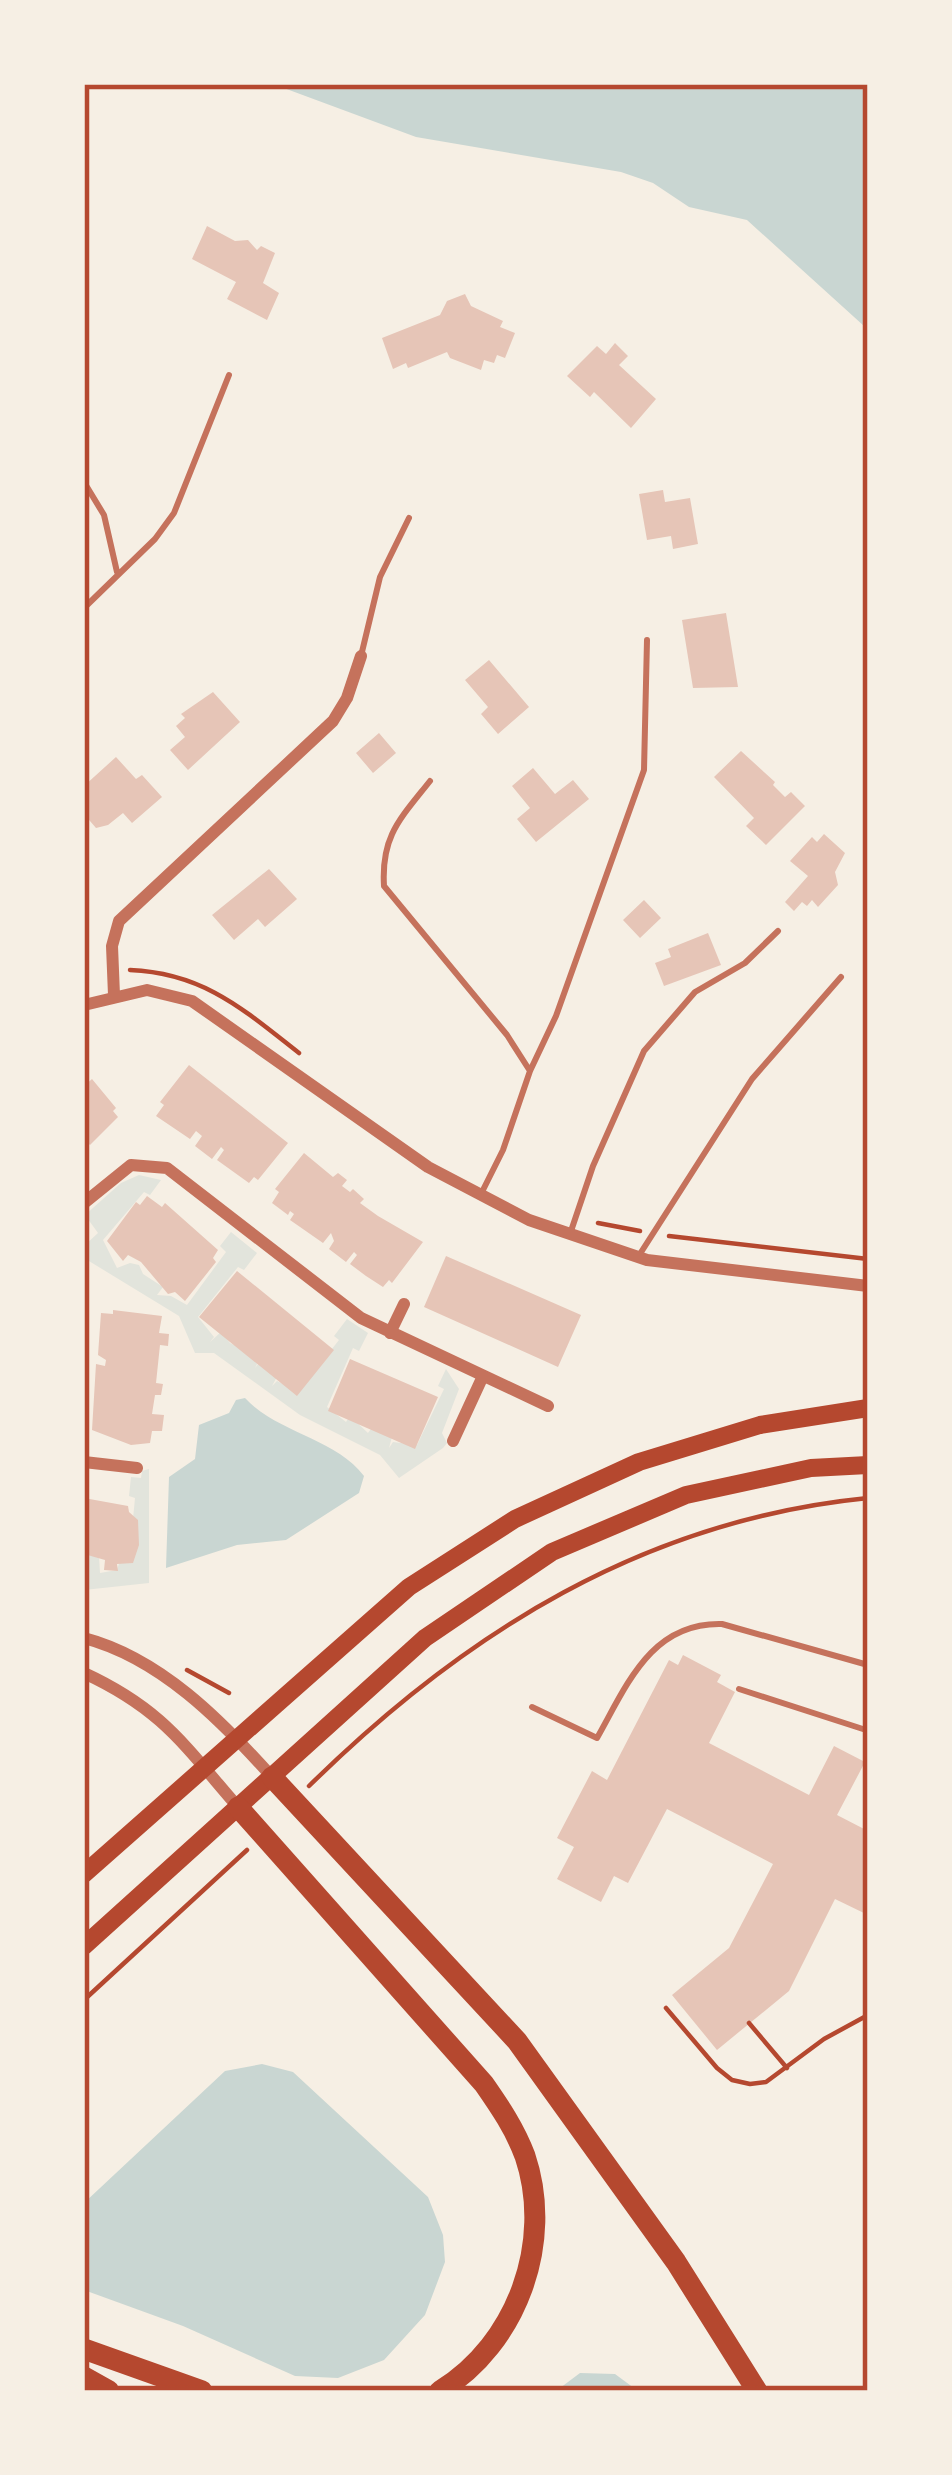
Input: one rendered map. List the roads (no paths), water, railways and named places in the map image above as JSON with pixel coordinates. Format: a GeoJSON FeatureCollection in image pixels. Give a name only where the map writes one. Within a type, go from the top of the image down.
{"type":"FeatureCollection","features":[{"type":"Feature","properties":{"kind":"highway"},"geometry":{"type":"LineString","coordinates":[[272,1777],[517,2041],[676,2262],[757,2391]]}},
{"type":"Feature","properties":{"kind":"highway"},"geometry":{"type":"LineString","coordinates":[[238,1808],[484,2084],[509,2120],[526,2159],[534,2231],[520,2294],[505,2328],[481,2357],[440,2391]]}},
{"type":"Feature","properties":{"kind":"highway"},"geometry":{"type":"LineString","coordinates":[[84,2349],[202,2391]]}},
{"type":"Feature","properties":{"kind":"highway"},"geometry":{"type":"LineString","coordinates":[[84,2377],[109,2391]]}},
{"type":"Feature","properties":{"kind":"main road"},"geometry":{"type":"LineString","coordinates":[[84,1874],[409,1587],[515,1520],[639,1462],[760,1425],[868,1408]]}},
{"type":"Feature","properties":{"kind":"main road"},"geometry":{"type":"LineString","coordinates":[[84,1946],[425,1638],[552,1552],[686,1495],[811,1468],[868,1465]]}},
{"type":"Feature","properties":{"kind":"street"},"geometry":{"type":"LineString","coordinates":[[114,995],[112,946],[119,921],[333,721],[347,698],[361,656]]}},
{"type":"Feature","properties":{"kind":"street"},"geometry":{"type":"LineString","coordinates":[[84,1005],[147,990],[192,1001],[428,1168],[529,1220],[638,1257],[868,1286]]}},
{"type":"Feature","properties":{"kind":"street"},"geometry":{"type":"LineString","coordinates":[[84,1203],[130,1166],[166,1168],[361,1318],[548,1406]]}},
{"type":"Feature","properties":{"kind":"street"},"geometry":{"type":"LineString","coordinates":[[390,1333],[404,1304]]}},
{"type":"Feature","properties":{"kind":"street"},"geometry":{"type":"LineString","coordinates":[[454,1441],[484,1376]]}},
{"type":"Feature","properties":{"kind":"street"},"geometry":{"type":"LineString","coordinates":[[84,1462],[137,1468]]}},
{"type":"Feature","properties":{"kind":"street"},"geometry":{"type":"LineString","coordinates":[[84,1638],[141,1662],[210,1710],[272,1777]]}},
{"type":"Feature","properties":{"kind":"street"},"geometry":{"type":"LineString","coordinates":[[84,1673],[122,1691],[172,1728],[238,1808]]}},
{"type":"Feature","properties":{"kind":"lane"},"geometry":{"type":"LineString","coordinates":[[84,608],[155,539],[174,513],[229,375]]}},
{"type":"Feature","properties":{"kind":"lane"},"geometry":{"type":"LineString","coordinates":[[84,482],[104,515],[117,572]]}},
{"type":"Feature","properties":{"kind":"lane"},"geometry":{"type":"LineString","coordinates":[[361,656],[380,577],[409,518]]}},
{"type":"Feature","properties":{"kind":"lane"},"geometry":{"type":"LineString","coordinates":[[481,1195],[556,1016],[644,770],[647,640]]}},
{"type":"Feature","properties":{"kind":"lane"},"geometry":{"type":"LineString","coordinates":[[430,781],[391,829],[383,861],[384,886],[507,1035],[530,1071]]}},
{"type":"Feature","properties":{"kind":"lane"},"geometry":{"type":"LineString","coordinates":[[570,1234],[593,1166],[644,1051],[695,992],[745,963],[778,931]]}},
{"type":"Feature","properties":{"kind":"lane"},"geometry":{"type":"LineString","coordinates":[[638,1257],[752,1078],[841,976]]}},
{"type":"Feature","properties":{"kind":"lane"},"geometry":{"type":"LineString","coordinates":[[532,1707],[597,1738],[642,1658],[681,1629],[706,1623],[868,1665]]}},
{"type":"Feature","properties":{"kind":"lane"},"geometry":{"type":"LineString","coordinates":[[739,1689],[867,1729]]}}]}
